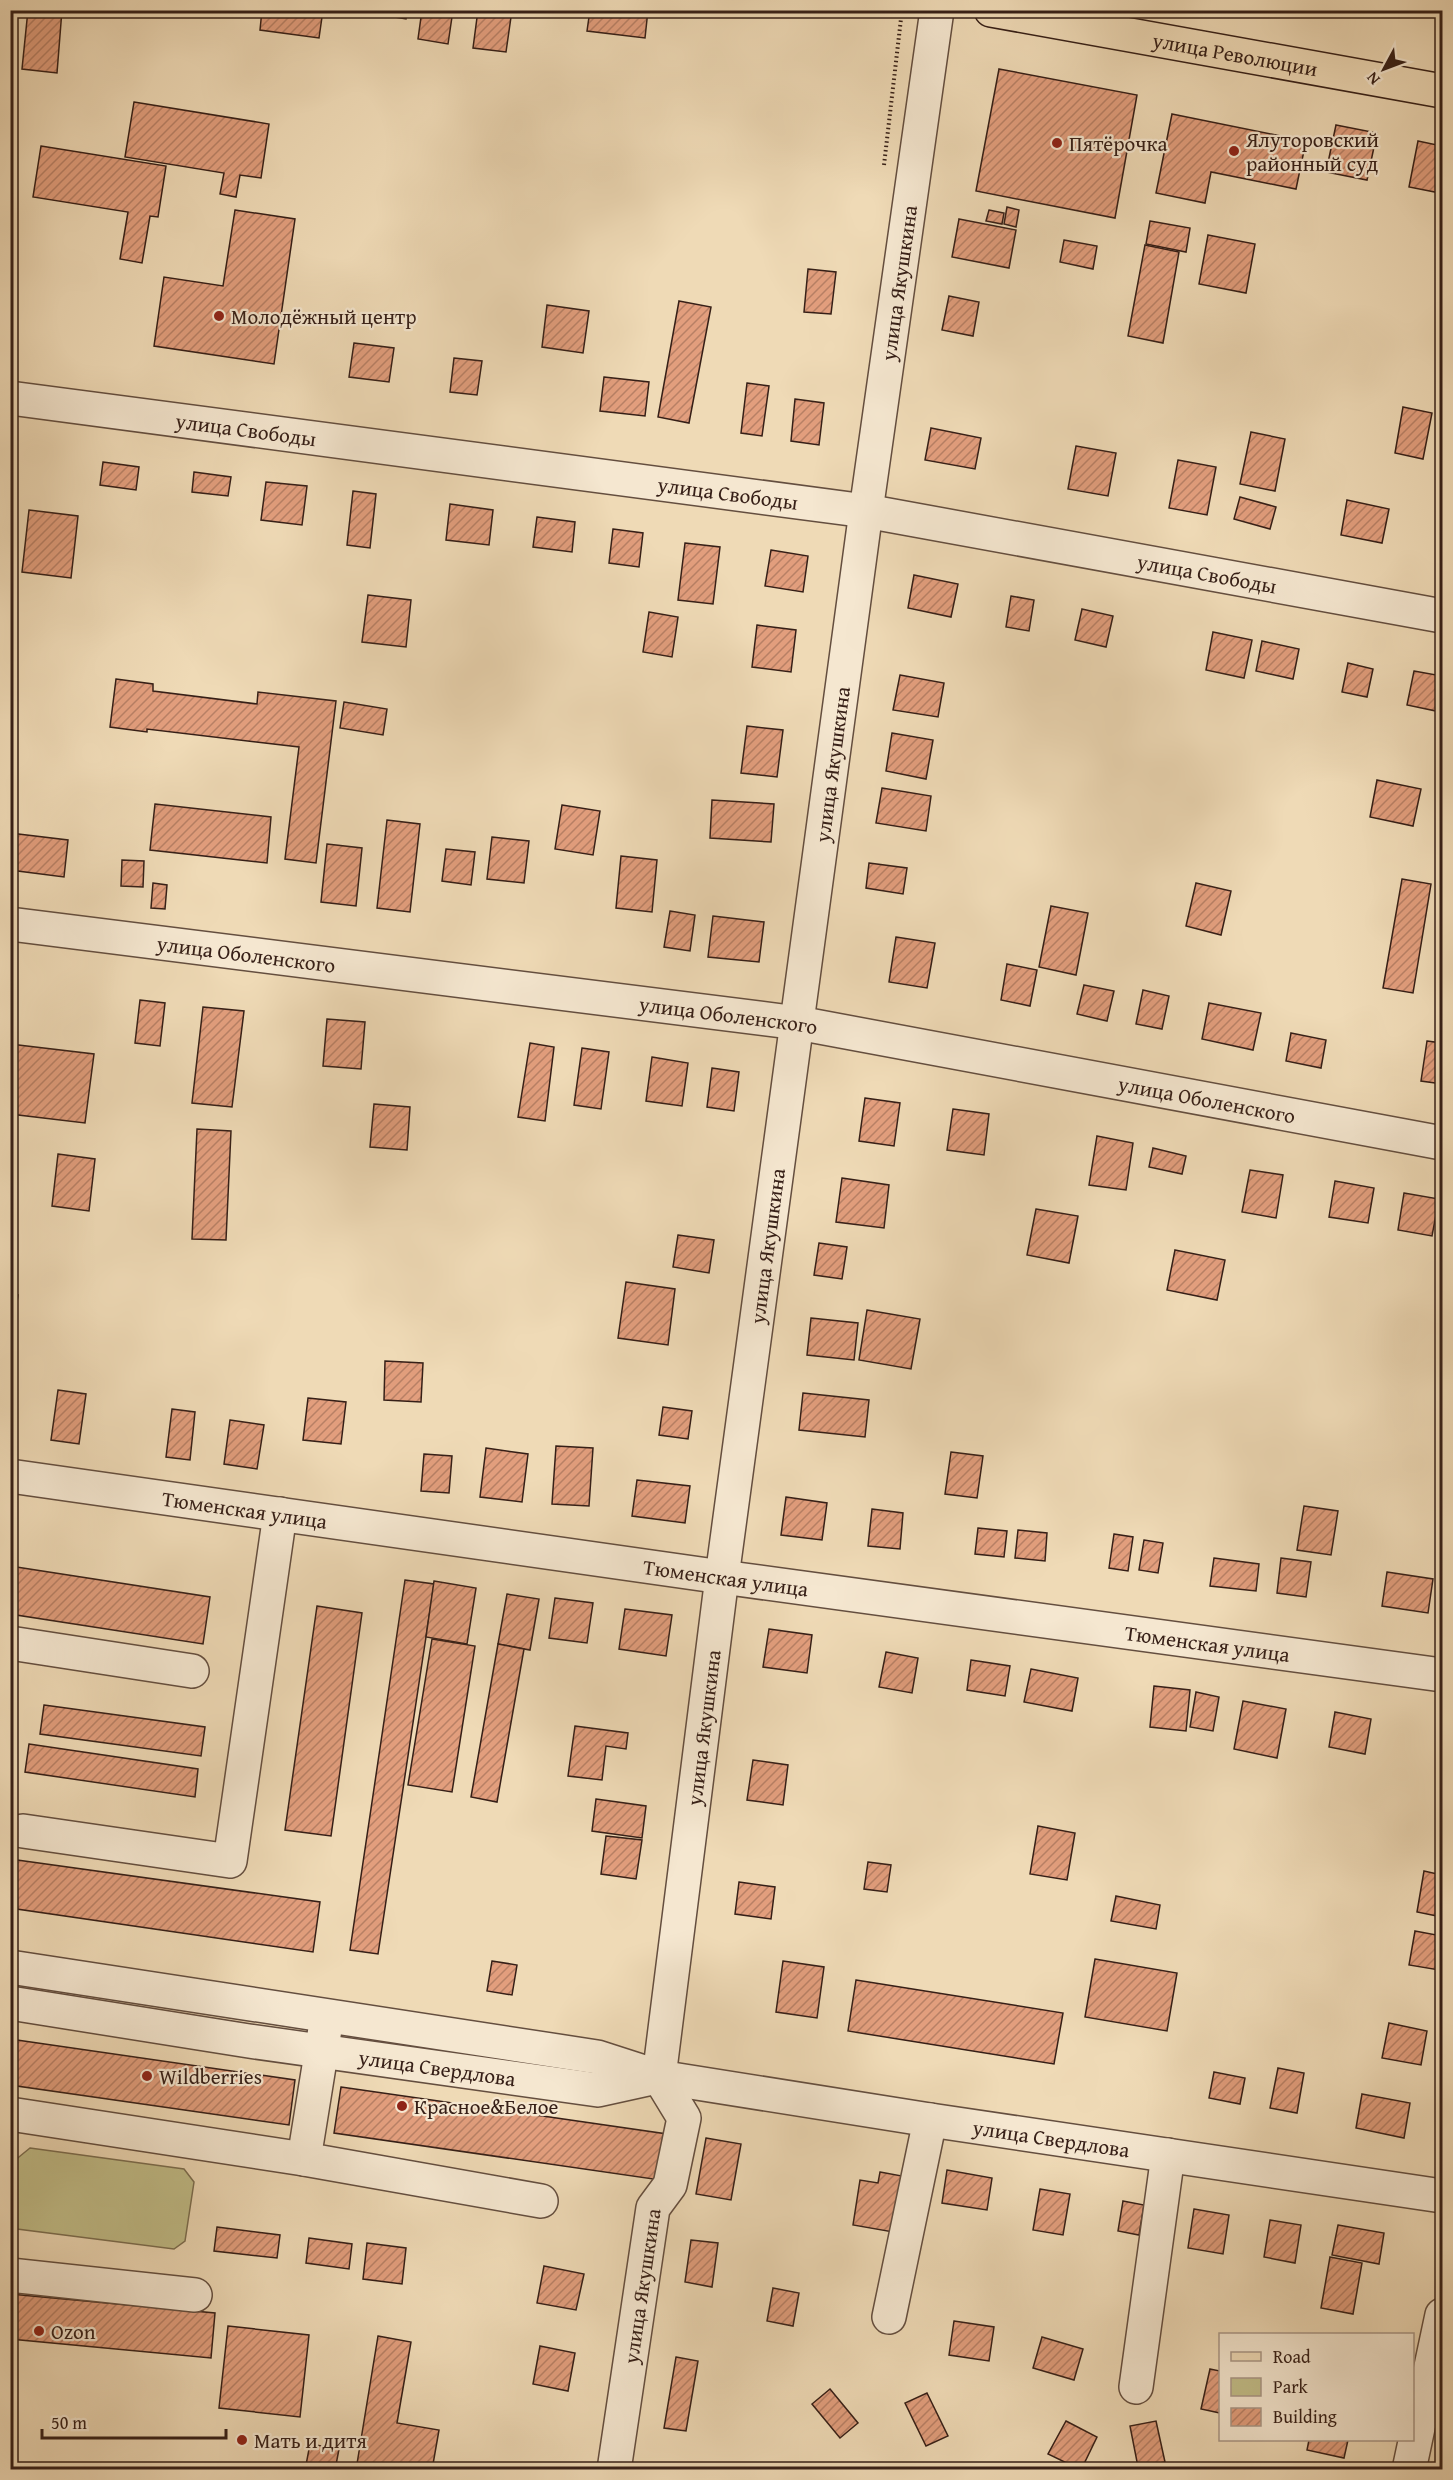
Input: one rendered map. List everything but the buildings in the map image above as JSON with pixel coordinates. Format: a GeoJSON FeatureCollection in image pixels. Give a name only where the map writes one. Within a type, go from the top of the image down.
{"type":"FeatureCollection","features":[{"type":"Feature","properties":{"kind":"main road","name":"улица Революции"},"geometry":{"type":"LineString","coordinates":[[991,10],[1443,90]]}},
{"type":"Feature","properties":{"kind":"street","name":"улица Якушкина"},"geometry":{"type":"LineString","coordinates":[[614,2469],[653,2208],[670,2185],[684,2118],[659,2077],[722,1577],[866,511],[937,10]]}},
{"type":"Feature","properties":{"kind":"street","name":"улица Свободы"},"geometry":{"type":"LineString","coordinates":[[10,398],[866,511],[1443,616]]}},
{"type":"Feature","properties":{"kind":"street","name":"улица Оболенского"},"geometry":{"type":"LineString","coordinates":[[10,924],[798,1023],[1443,1143]]}},
{"type":"Feature","properties":{"kind":"street","name":"Тюменская улица"},"geometry":{"type":"LineString","coordinates":[[10,1476],[722,1577],[1443,1675]]}},
{"type":"Feature","properties":{"kind":"street"},"geometry":{"type":"LineString","coordinates":[[23,1831],[230,1861],[280,1514]]}},
{"type":"Feature","properties":{"kind":"street"},"geometry":{"type":"LineString","coordinates":[[10,1643],[192,1671]]}},
{"type":"Feature","properties":{"kind":"street","name":"улица Свердлова"},"geometry":{"type":"LineString","coordinates":[[10,1967],[597,2057],[659,2077],[930,2120],[1443,2196]]}},
{"type":"Feature","properties":{"kind":"street"},"geometry":{"type":"LineString","coordinates":[[173,2029],[180,1992]]}},
{"type":"Feature","properties":{"kind":"street","name":"улица Свердлова"},"geometry":{"type":"LineString","coordinates":[[10,2003],[321,2051],[598,2090],[659,2077]]}},
{"type":"Feature","properties":{"kind":"street"},"geometry":{"type":"LineString","coordinates":[[304,2159],[327,2015]]}},
{"type":"Feature","properties":{"kind":"street"},"geometry":{"type":"LineString","coordinates":[[10,2114],[304,2159],[541,2201]]}},
{"type":"Feature","properties":{"kind":"street"},"geometry":{"type":"LineString","coordinates":[[889,2317],[930,2120]]}},
{"type":"Feature","properties":{"kind":"street"},"geometry":{"type":"LineString","coordinates":[[1136,2387],[1168,2155]]}},
{"type":"Feature","properties":{"kind":"street"},"geometry":{"type":"LineString","coordinates":[[10,2275],[195,2295]]}},
{"type":"Feature","properties":{"kind":"street"},"geometry":{"type":"LineString","coordinates":[[1409,2469],[1443,2315]]}},
{"type":"Feature","properties":{"kind":"green space"},"geometry":{"type":"Polygon","coordinates":[[[30,2148],[184,2169],[194,2182],[185,2241],[174,2249],[17,2229],[11,2221],[14,2161],[30,2148]]]}},
{"type":"Feature","properties":{"kind":"place","name":"Пятёрочка"},"geometry":{"type":"Point","coordinates":[1057,143]}},
{"type":"Feature","properties":{"kind":"place","name":"Ялуторовский районный суд"},"geometry":{"type":"Point","coordinates":[1234,151]}},
{"type":"Feature","properties":{"kind":"place","name":"Молодёжный центр"},"geometry":{"type":"Point","coordinates":[219,316]}},
{"type":"Feature","properties":{"kind":"place","name":"Wildberries"},"geometry":{"type":"Point","coordinates":[147,2076]}},
{"type":"Feature","properties":{"kind":"place","name":"Красное&Белое"},"geometry":{"type":"Point","coordinates":[402,2106]}},
{"type":"Feature","properties":{"kind":"place","name":"Ozon"},"geometry":{"type":"Point","coordinates":[39,2331]}},
{"type":"Feature","properties":{"kind":"place","name":"Мать и дитя"},"geometry":{"type":"Point","coordinates":[242,2440]}}]}
